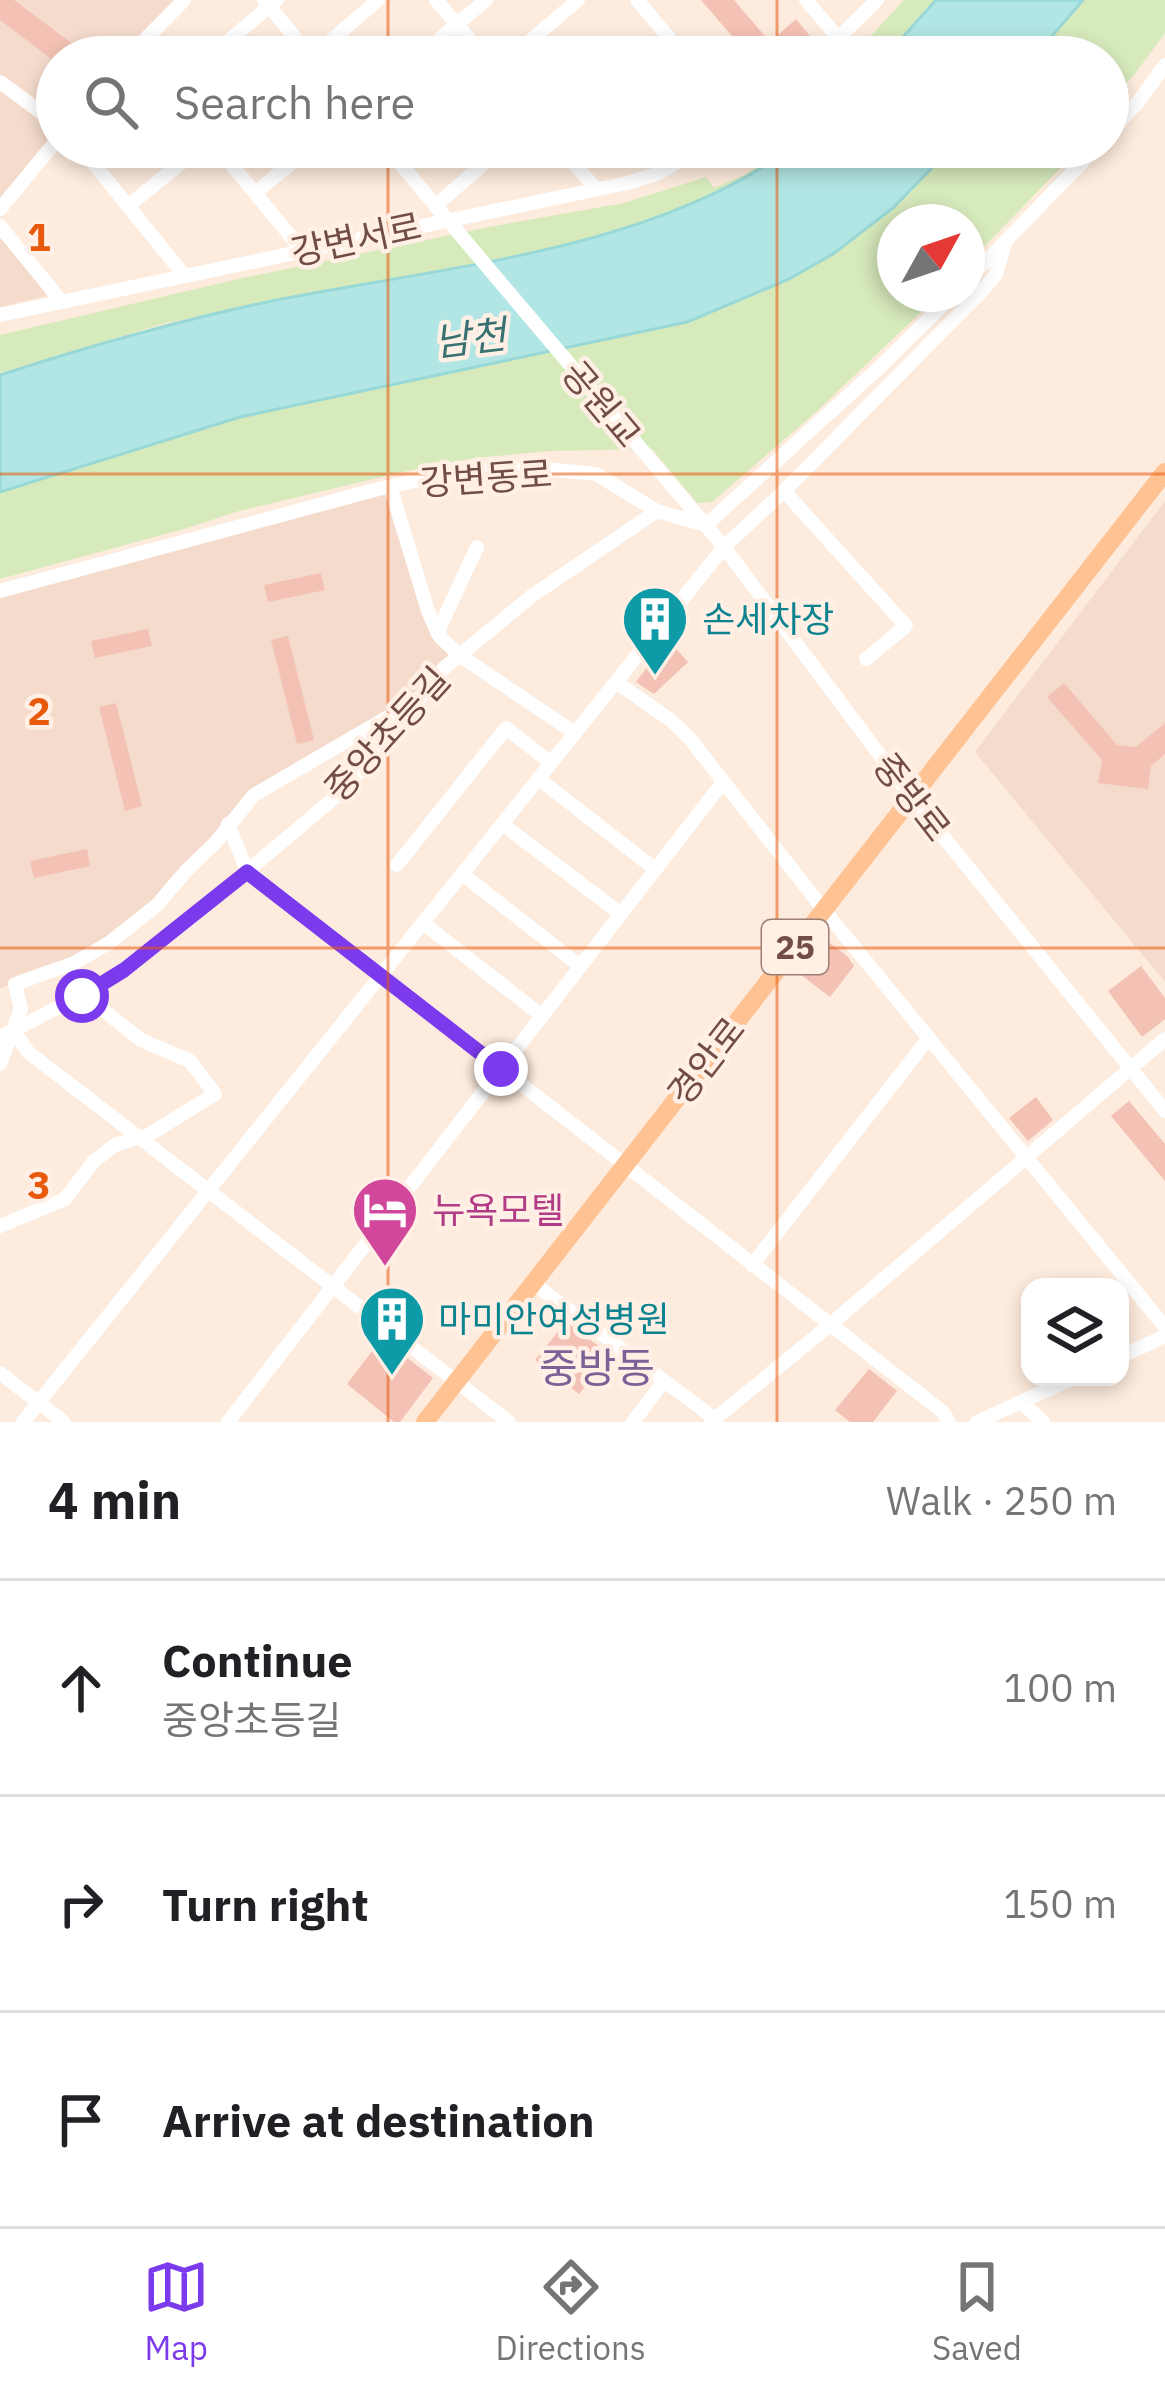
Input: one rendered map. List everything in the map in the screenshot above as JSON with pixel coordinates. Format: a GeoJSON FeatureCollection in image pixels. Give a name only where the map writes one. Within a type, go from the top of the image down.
{"type":"FeatureCollection","features":[{"type":"Feature","properties":{"kind":"main road","name":"경안로"},"geometry":{"type":"LineString","coordinates":[[425,1422],[1165,472]]}},
{"type":"Feature","properties":{"kind":"street"},"geometry":{"type":"LineString","coordinates":[[151,36],[184,0]]}},
{"type":"Feature","properties":{"kind":"street"},"geometry":{"type":"LineString","coordinates":[[336,36],[378,0]]}},
{"type":"Feature","properties":{"kind":"street"},"geometry":{"type":"LineString","coordinates":[[436,0],[467,36]]}},
{"type":"Feature","properties":{"kind":"street"},"geometry":{"type":"LineString","coordinates":[[443,36],[486,0]]}},
{"type":"Feature","properties":{"kind":"street"},"geometry":{"type":"LineString","coordinates":[[536,36],[578,0]]}},
{"type":"Feature","properties":{"kind":"street"},"geometry":{"type":"LineString","coordinates":[[637,0],[667,36]]}},
{"type":"Feature","properties":{"kind":"street"},"geometry":{"type":"LineString","coordinates":[[806,0],[836,36]]}},
{"type":"Feature","properties":{"kind":"street"},"geometry":{"type":"LineString","coordinates":[[842,36],[877,0]]}},
{"type":"Feature","properties":{"kind":"street"},"geometry":{"type":"LineString","coordinates":[[232,36],[270,2],[296,36]]}},
{"type":"Feature","properties":{"kind":"street"},"geometry":{"type":"LineString","coordinates":[[1129,112],[1165,65]]}},
{"type":"Feature","properties":{"kind":"street"},"geometry":{"type":"LineString","coordinates":[[0,82],[36,109]]}},
{"type":"Feature","properties":{"kind":"street"},"geometry":{"type":"LineString","coordinates":[[0,209],[36,165]]}},
{"type":"Feature","properties":{"kind":"street"},"geometry":{"type":"LineString","coordinates":[[97,168],[184,275]]}},
{"type":"Feature","properties":{"kind":"street"},"geometry":{"type":"LineString","coordinates":[[128,206],[174,168]]}},
{"type":"Feature","properties":{"kind":"street"},"geometry":{"type":"LineString","coordinates":[[234,168],[302,250]]}},
{"type":"Feature","properties":{"kind":"street"},"geometry":{"type":"LineString","coordinates":[[255,193],[285,168]]}},
{"type":"Feature","properties":{"kind":"street","name":"공원교"},"geometry":{"type":"LineString","coordinates":[[408,168],[665,478]]}},
{"type":"Feature","properties":{"kind":"street"},"geometry":{"type":"LineString","coordinates":[[435,206],[479,168]]}},
{"type":"Feature","properties":{"kind":"street"},"geometry":{"type":"LineString","coordinates":[[578,168],[596,189]]}},
{"type":"Feature","properties":{"kind":"street","name":"강변서로"},"geometry":{"type":"LineString","coordinates":[[0,315],[596,189],[668,168]]}},
{"type":"Feature","properties":{"kind":"street"},"geometry":{"type":"LineString","coordinates":[[985,263],[1077,168]]}},
{"type":"Feature","properties":{"kind":"street"},"geometry":{"type":"LineString","coordinates":[[0,226],[62,301]]}},
{"type":"Feature","properties":{"kind":"street"},"geometry":{"type":"LineString","coordinates":[[23,1422],[724,547],[982,291],[996,274],[1004,244]]}},
{"type":"Feature","properties":{"kind":"street"},"geometry":{"type":"LineString","coordinates":[[706,525],[935,312]]}},
{"type":"Feature","properties":{"kind":"street","name":"강변동로"},"geometry":{"type":"LineString","coordinates":[[0,590],[458,472],[536,468],[596,474],[657,512],[706,525]]}},
{"type":"Feature","properties":{"kind":"street","name":"중방로"},"geometry":{"type":"LineString","coordinates":[[665,478],[724,547],[911,798],[1165,1111]]}},
{"type":"Feature","properties":{"kind":"street"},"geometry":{"type":"LineString","coordinates":[[390,487],[438,634],[459,655],[575,733]]}},
{"type":"Feature","properties":{"kind":"street"},"geometry":{"type":"LineString","coordinates":[[784,491],[906,626],[866,659]]}},
{"type":"Feature","properties":{"kind":"street","name":"중앙초등길"},"geometry":{"type":"LineString","coordinates":[[7,1034],[124,970],[247,872],[345,789],[443,669],[533,596],[657,512]]}},
{"type":"Feature","properties":{"kind":"street"},"geometry":{"type":"LineString","coordinates":[[438,634],[477,547]]}},
{"type":"Feature","properties":{"kind":"street"},"geometry":{"type":"LineString","coordinates":[[616,682],[682,730],[1165,1327]]}},
{"type":"Feature","properties":{"kind":"street"},"geometry":{"type":"LineString","coordinates":[[0,1064],[7,1034],[21,1010],[15,984],[74,963],[143,918],[254,795],[418,700]]}},
{"type":"Feature","properties":{"kind":"street"},"geometry":{"type":"LineString","coordinates":[[397,865],[506,728],[551,763]]}},
{"type":"Feature","properties":{"kind":"street"},"geometry":{"type":"LineString","coordinates":[[539,778],[655,869]]}},
{"type":"Feature","properties":{"kind":"street"},"geometry":{"type":"LineString","coordinates":[[228,1422],[723,782]]}},
{"type":"Feature","properties":{"kind":"street"},"geometry":{"type":"LineString","coordinates":[[228,824],[247,872],[831,1324],[950,1422]]}},
{"type":"Feature","properties":{"kind":"street"},"geometry":{"type":"LineString","coordinates":[[502,824],[621,914]]}},
{"type":"Feature","properties":{"kind":"street"},"geometry":{"type":"LineString","coordinates":[[462,874],[580,966]]}},
{"type":"Feature","properties":{"kind":"street"},"geometry":{"type":"LineString","coordinates":[[423,923],[542,1016]]}},
{"type":"Feature","properties":{"kind":"street"},"geometry":{"type":"LineString","coordinates":[[0,1226],[65,1199],[94,1160],[115,1145],[141,1138],[214,1094],[190,1061],[141,1040],[84,994]]}},
{"type":"Feature","properties":{"kind":"street"},"geometry":{"type":"LineString","coordinates":[[7,1034],[509,1422]]}},
{"type":"Feature","properties":{"kind":"street"},"geometry":{"type":"LineString","coordinates":[[752,1264],[928,1039]]}},
{"type":"Feature","properties":{"kind":"street"},"geometry":{"type":"LineString","coordinates":[[533,1283],[712,1420],[1165,1039]]}},
{"type":"Feature","properties":{"kind":"street"},"geometry":{"type":"LineString","coordinates":[[1129,1353],[1165,1336]]}},
{"type":"Feature","properties":{"kind":"street"},"geometry":{"type":"LineString","coordinates":[[0,1373],[64,1422]]}},
{"type":"Feature","properties":{"kind":"street"},"geometry":{"type":"LineString","coordinates":[[633,1422],[664,1381]]}},
{"type":"Feature","properties":{"kind":"street"},"geometry":{"type":"LineString","coordinates":[[977,1422],[1056,1386]]}},
{"type":"Feature","properties":{"kind":"street"},"geometry":{"type":"LineString","coordinates":[[1021,1402],[1043,1422]]}},
{"type":"Feature","properties":{"kind":"shaded area"},"geometry":{"type":"Polygon","coordinates":[[[0,0],[174,0],[138,36],[36,36],[36,156],[0,202],[0,0]]]}},
{"type":"Feature","properties":{"kind":"shaded area"},"geometry":{"type":"Polygon","coordinates":[[[0,238],[49,295],[0,307],[0,238]]]}},
{"type":"Feature","properties":{"kind":"shaded area"},"geometry":{"type":"Polygon","coordinates":[[[391,490],[428,612],[459,655],[418,700],[254,795],[143,918],[46,974],[0,988],[0,591],[391,490]]]}},
{"type":"Feature","properties":{"kind":"shaded area"},"geometry":{"type":"Polygon","coordinates":[[[1165,501],[1165,982],[975,752],[1165,501]]]}},
{"type":"Feature","properties":{"kind":"green space"},"geometry":{"type":"Polygon","coordinates":[[[904,0],[937,0],[905,36],[871,36],[904,0]]]}},
{"type":"Feature","properties":{"kind":"green space"},"geometry":{"type":"Polygon","coordinates":[[[1083,0],[1165,0],[1165,33],[1129,80],[1129,36],[1052,36],[1083,0]]]}},
{"type":"Feature","properties":{"kind":"green space"},"geometry":{"type":"Polygon","coordinates":[[[763,168],[696,203],[584,242],[162,324],[0,373],[0,335],[238,279],[624,203],[706,177],[714,188],[763,168]]]}},
{"type":"Feature","properties":{"kind":"green space"},"geometry":{"type":"Polygon","coordinates":[[[932,168],[1060,168],[985,246],[985,204],[897,204],[932,168]]]}},
{"type":"Feature","properties":{"kind":"green space"},"geometry":{"type":"Polygon","coordinates":[[[877,220],[877,312],[921,312],[712,502],[697,503],[652,449],[474,458],[239,511],[0,579],[0,492],[240,417],[687,322],[787,280],[833,254],[877,220]]]}},
{"type":"Feature","properties":{"kind":"water"},"geometry":{"type":"Polygon","coordinates":[[[936,0],[1083,0],[1052,36],[904,36],[936,0]]]}},
{"type":"Feature","properties":{"kind":"water","name":"남천"},"geometry":{"type":"Polygon","coordinates":[[[760,168],[932,168],[897,204],[877,204],[877,220],[833,254],[787,280],[687,322],[240,417],[0,492],[0,375],[211,315],[547,249],[678,209],[760,168]]]}},
{"type":"Feature","properties":{"kind":"building"},"geometry":{"type":"Polygon","coordinates":[[[0,0],[14,0],[62,36],[36,36],[36,47],[0,20],[0,0]]]}},
{"type":"Feature","properties":{"kind":"building"},"geometry":{"type":"Polygon","coordinates":[[[701,0],[734,0],[765,36],[732,36],[701,0]]]}},
{"type":"Feature","properties":{"kind":"building"},"geometry":{"type":"Polygon","coordinates":[[[796,19],[810,36],[777,36],[796,19]]]}},
{"type":"Feature","properties":{"kind":"building"},"geometry":{"type":"Polygon","coordinates":[[[321,573],[325,590],[268,602],[264,585],[321,573]]]}},
{"type":"Feature","properties":{"kind":"building"},"geometry":{"type":"Polygon","coordinates":[[[148,629],[152,646],[95,658],[91,641],[148,629]]]}},
{"type":"Feature","properties":{"kind":"building"},"geometry":{"type":"Polygon","coordinates":[[[288,636],[314,740],[297,744],[271,640],[288,636]]]}},
{"type":"Feature","properties":{"kind":"building","name":"손세차장"},"geometry":{"type":"Polygon","coordinates":[[[668,640],[688,662],[654,694],[636,682],[668,640]]]}},
{"type":"Feature","properties":{"kind":"building"},"geometry":{"type":"Polygon","coordinates":[[[1064,683],[1117,745],[1136,747],[1165,723],[1165,754],[1151,766],[1148,789],[1098,783],[1102,760],[1047,697],[1064,683]]]}},
{"type":"Feature","properties":{"kind":"building"},"geometry":{"type":"Polygon","coordinates":[[[116,703],[142,806],[125,811],[99,707],[116,703]]]}},
{"type":"Feature","properties":{"kind":"building"},"geometry":{"type":"Polygon","coordinates":[[[87,849],[90,866],[34,878],[30,861],[87,849]]]}},
{"type":"Feature","properties":{"kind":"building"},"geometry":{"type":"Polygon","coordinates":[[[822,937],[854,966],[830,997],[796,971],[822,937]]]}},
{"type":"Feature","properties":{"kind":"building"},"geometry":{"type":"Polygon","coordinates":[[[1141,966],[1165,998],[1165,1019],[1142,1037],[1108,991],[1141,966]]]}},
{"type":"Feature","properties":{"kind":"building"},"geometry":{"type":"Polygon","coordinates":[[[1036,1097],[1053,1120],[1028,1141],[1009,1118],[1036,1097]]]}},
{"type":"Feature","properties":{"kind":"building"},"geometry":{"type":"Polygon","coordinates":[[[1129,1101],[1165,1144],[1165,1181],[1111,1116],[1129,1101]]]}},
{"type":"Feature","properties":{"kind":"building"},"geometry":{"type":"Polygon","coordinates":[[[566,1322],[611,1355],[579,1394],[535,1360],[566,1322]]]}},
{"type":"Feature","properties":{"kind":"building","name":"마미안여성병원"},"geometry":{"type":"Polygon","coordinates":[[[382,1338],[433,1378],[400,1422],[347,1384],[382,1338]]]}},
{"type":"Feature","properties":{"kind":"building"},"geometry":{"type":"Polygon","coordinates":[[[869,1369],[897,1391],[873,1422],[850,1422],[835,1410],[869,1369]]]}},
{"type":"Feature","properties":{"kind":"place","name":"손세차장"},"geometry":{"type":"Point","coordinates":[655,678]}},
{"type":"Feature","properties":{"kind":"place","name":"뉴욕모텔"},"geometry":{"type":"Point","coordinates":[385,1269]}},
{"type":"Feature","properties":{"kind":"place","name":"마미안여성병원"},"geometry":{"type":"Point","coordinates":[392,1378]}},
{"type":"Feature","properties":{"kind":"district","name":"중방동"},"geometry":{"type":"Point","coordinates":[597,1368]}},
{"type":"Feature","properties":{"kind":"route"},"geometry":{"type":"LineString","coordinates":[[82,996],[124,970],[247,872],[501,1069]]}}]}
